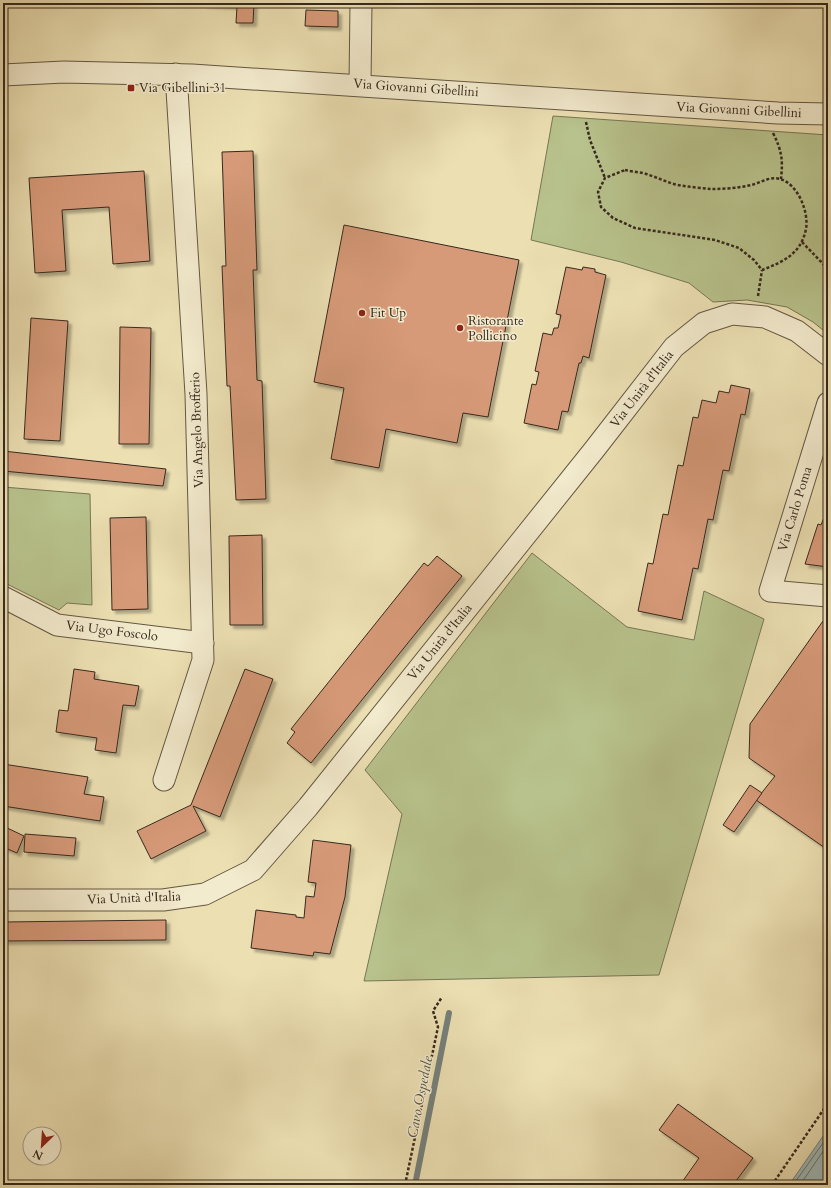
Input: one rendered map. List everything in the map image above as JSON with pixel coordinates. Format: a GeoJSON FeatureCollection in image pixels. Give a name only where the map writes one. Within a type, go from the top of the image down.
{"type":"FeatureCollection","features":[{"type":"Feature","properties":{"kind":"street"},"geometry":{"type":"LineString","coordinates":[[360,85],[361,3]]}},
{"type":"Feature","properties":{"kind":"street","name":"Via Giovanni Gibellini"},"geometry":{"type":"LineString","coordinates":[[3,75],[64,72],[176,74],[778,113],[828,114]]}},
{"type":"Feature","properties":{"kind":"street","name":"Via Angelo Brofferio"},"geometry":{"type":"LineString","coordinates":[[164,780],[203,660],[196,394],[176,74]]}},
{"type":"Feature","properties":{"kind":"street","name":"Via Unità d'Italia"},"geometry":{"type":"LineString","coordinates":[[3,900],[163,900],[205,894],[253,870],[308,807],[594,450],[674,347],[704,323],[732,314],[765,317],[797,331],[828,355]]}},
{"type":"Feature","properties":{"kind":"street","name":"Via Carlo Poma"},"geometry":{"type":"LineString","coordinates":[[828,403],[770,591],[828,596]]}},
{"type":"Feature","properties":{"kind":"street","name":"Via Ugo Foscolo"},"geometry":{"type":"LineString","coordinates":[[3,597],[57,625],[203,643]]}},
{"type":"Feature","properties":{"kind":"path"},"geometry":{"type":"LineString","coordinates":[[584,116],[590,140],[605,178]]}},
{"type":"Feature","properties":{"kind":"path"},"geometry":{"type":"LineString","coordinates":[[770,127],[780,146],[782,163],[781,179]]}},
{"type":"Feature","properties":{"kind":"path"},"geometry":{"type":"LineString","coordinates":[[758,297],[762,270],[754,260],[739,248],[715,240],[635,228],[613,218],[601,207],[598,192],[605,178],[625,170],[647,174],[677,185],[712,189],[752,185],[768,178],[781,179],[794,188],[803,202],[807,223],[802,242],[790,257],[779,264],[762,270]]}},
{"type":"Feature","properties":{"kind":"path"},"geometry":{"type":"LineString","coordinates":[[802,242],[828,269]]}},
{"type":"Feature","properties":{"kind":"path"},"geometry":{"type":"LineString","coordinates":[[405,1185],[438,1027],[433,1011],[442,997]]}},
{"type":"Feature","properties":{"kind":"path"},"geometry":{"type":"LineString","coordinates":[[772,1185],[828,1102]]}},
{"type":"Feature","properties":{"kind":"green space"},"geometry":{"type":"Polygon","coordinates":[[[553,116],[828,135],[828,334],[813,322],[787,307],[747,300],[713,302],[689,283],[621,262],[531,240],[553,116]]]}},
{"type":"Feature","properties":{"kind":"green space"},"geometry":{"type":"Polygon","coordinates":[[[3,487],[90,494],[92,605],[67,603],[59,610],[3,582],[3,487]]]}},
{"type":"Feature","properties":{"kind":"green space"},"geometry":{"type":"Polygon","coordinates":[[[532,553],[627,627],[694,640],[704,591],[764,619],[659,975],[364,981],[402,814],[365,770],[532,553]]]}},
{"type":"Feature","properties":{"kind":"water"},"geometry":{"type":"Polygon","coordinates":[[[828,1129],[828,1185],[789,1185],[828,1129]]]}},
{"type":"Feature","properties":{"kind":"building"},"geometry":{"type":"Polygon","coordinates":[[[204,3],[254,3],[253,23],[236,23],[237,6],[204,3]]]}},
{"type":"Feature","properties":{"kind":"building"},"geometry":{"type":"Polygon","coordinates":[[[306,10],[338,11],[338,27],[305,26],[306,10]]]}},
{"type":"Feature","properties":{"kind":"building"},"geometry":{"type":"Polygon","coordinates":[[[253,151],[257,270],[253,270],[257,380],[262,381],[266,499],[236,500],[230,386],[227,386],[222,266],[226,266],[222,152],[253,151]]]}},
{"type":"Feature","properties":{"kind":"building"},"geometry":{"type":"Polygon","coordinates":[[[144,171],[150,261],[113,264],[109,207],[62,210],[66,271],[35,273],[29,178],[144,171]]]}},
{"type":"Feature","properties":{"kind":"building"},"geometry":{"type":"Polygon","coordinates":[[[344,225],[519,260],[488,417],[463,413],[457,443],[386,429],[379,468],[331,459],[344,388],[314,382],[344,225]]]}},
{"type":"Feature","properties":{"kind":"building"},"geometry":{"type":"Polygon","coordinates":[[[566,267],[582,270],[583,267],[595,269],[595,272],[606,275],[589,358],[583,356],[581,363],[579,363],[568,412],[562,411],[558,430],[524,423],[532,384],[536,385],[539,372],[535,371],[543,333],[552,335],[554,328],[558,328],[561,315],[556,314],[566,267]]]}},
{"type":"Feature","properties":{"kind":"building"},"geometry":{"type":"Polygon","coordinates":[[[31,318],[68,321],[60,441],[24,439],[31,318]]]}},
{"type":"Feature","properties":{"kind":"building"},"geometry":{"type":"Polygon","coordinates":[[[120,327],[151,328],[149,444],[119,444],[120,327]]]}},
{"type":"Feature","properties":{"kind":"building"},"geometry":{"type":"Polygon","coordinates":[[[731,385],[750,389],[745,415],[741,414],[729,471],[723,470],[713,520],[708,519],[698,569],[693,568],[682,620],[638,611],[648,563],[653,564],[663,514],[668,515],[678,465],[683,466],[693,417],[698,418],[702,400],[716,403],[719,391],[729,393],[731,385]]]}},
{"type":"Feature","properties":{"kind":"building"},"geometry":{"type":"Polygon","coordinates":[[[3,451],[166,469],[163,486],[3,471],[3,451]]]}},
{"type":"Feature","properties":{"kind":"building"},"geometry":{"type":"Polygon","coordinates":[[[828,507],[828,567],[805,564],[818,524],[821,525],[828,507]]]}},
{"type":"Feature","properties":{"kind":"building"},"geometry":{"type":"Polygon","coordinates":[[[146,517],[148,609],[112,610],[110,518],[146,517]]]}},
{"type":"Feature","properties":{"kind":"building"},"geometry":{"type":"Polygon","coordinates":[[[262,535],[263,625],[230,625],[229,536],[262,535]]]}},
{"type":"Feature","properties":{"kind":"building"},"geometry":{"type":"Polygon","coordinates":[[[437,556],[462,576],[311,763],[287,743],[295,732],[291,729],[424,563],[428,566],[437,556]]]}},
{"type":"Feature","properties":{"kind":"building"},"geometry":{"type":"Polygon","coordinates":[[[823,621],[828,624],[828,850],[756,800],[775,776],[749,758],[750,724],[823,621]]]}},
{"type":"Feature","properties":{"kind":"building"},"geometry":{"type":"Polygon","coordinates":[[[74,669],[95,672],[94,679],[139,686],[135,706],[123,705],[116,753],[95,750],[97,738],[56,732],[59,710],[68,711],[74,669]]]}},
{"type":"Feature","properties":{"kind":"building"},"geometry":{"type":"Polygon","coordinates":[[[245,669],[273,679],[220,817],[193,806],[206,831],[151,859],[137,831],[191,805],[245,669]]]}},
{"type":"Feature","properties":{"kind":"building"},"geometry":{"type":"Polygon","coordinates":[[[3,764],[88,777],[84,794],[104,797],[100,821],[3,806],[3,764]]]}},
{"type":"Feature","properties":{"kind":"building"},"geometry":{"type":"Polygon","coordinates":[[[750,785],[762,793],[734,832],[723,825],[750,785]]]}},
{"type":"Feature","properties":{"kind":"building"},"geometry":{"type":"Polygon","coordinates":[[[3,826],[24,836],[17,853],[3,847],[3,826]]]}},
{"type":"Feature","properties":{"kind":"building"},"geometry":{"type":"Polygon","coordinates":[[[25,834],[76,838],[74,856],[24,852],[25,834]]]}},
{"type":"Feature","properties":{"kind":"building"},"geometry":{"type":"Polygon","coordinates":[[[313,840],[351,845],[345,897],[330,954],[314,952],[313,956],[251,948],[256,910],[296,915],[296,917],[304,918],[306,896],[314,897],[316,883],[308,882],[313,840]]]}},
{"type":"Feature","properties":{"kind":"building"},"geometry":{"type":"Polygon","coordinates":[[[166,920],[166,940],[3,941],[3,922],[166,920]]]}},
{"type":"Feature","properties":{"kind":"building"},"geometry":{"type":"Polygon","coordinates":[[[678,1104],[753,1158],[733,1185],[680,1185],[699,1158],[659,1130],[678,1104]]]}},
{"type":"Feature","properties":{"kind":"waterway","name":"Cavo Ospedale"},"geometry":{"type":"LineString","coordinates":[[415,1185],[449,1013]]}},
{"type":"Feature","properties":{"kind":"place","name":"Via Gibellini 31"},"geometry":{"type":"Point","coordinates":[131,88]}},
{"type":"Feature","properties":{"kind":"place","name":"Fit Up"},"geometry":{"type":"Point","coordinates":[362,313]}},
{"type":"Feature","properties":{"kind":"place","name":"Ristorante Pollicino"},"geometry":{"type":"Point","coordinates":[460,328]}}]}
